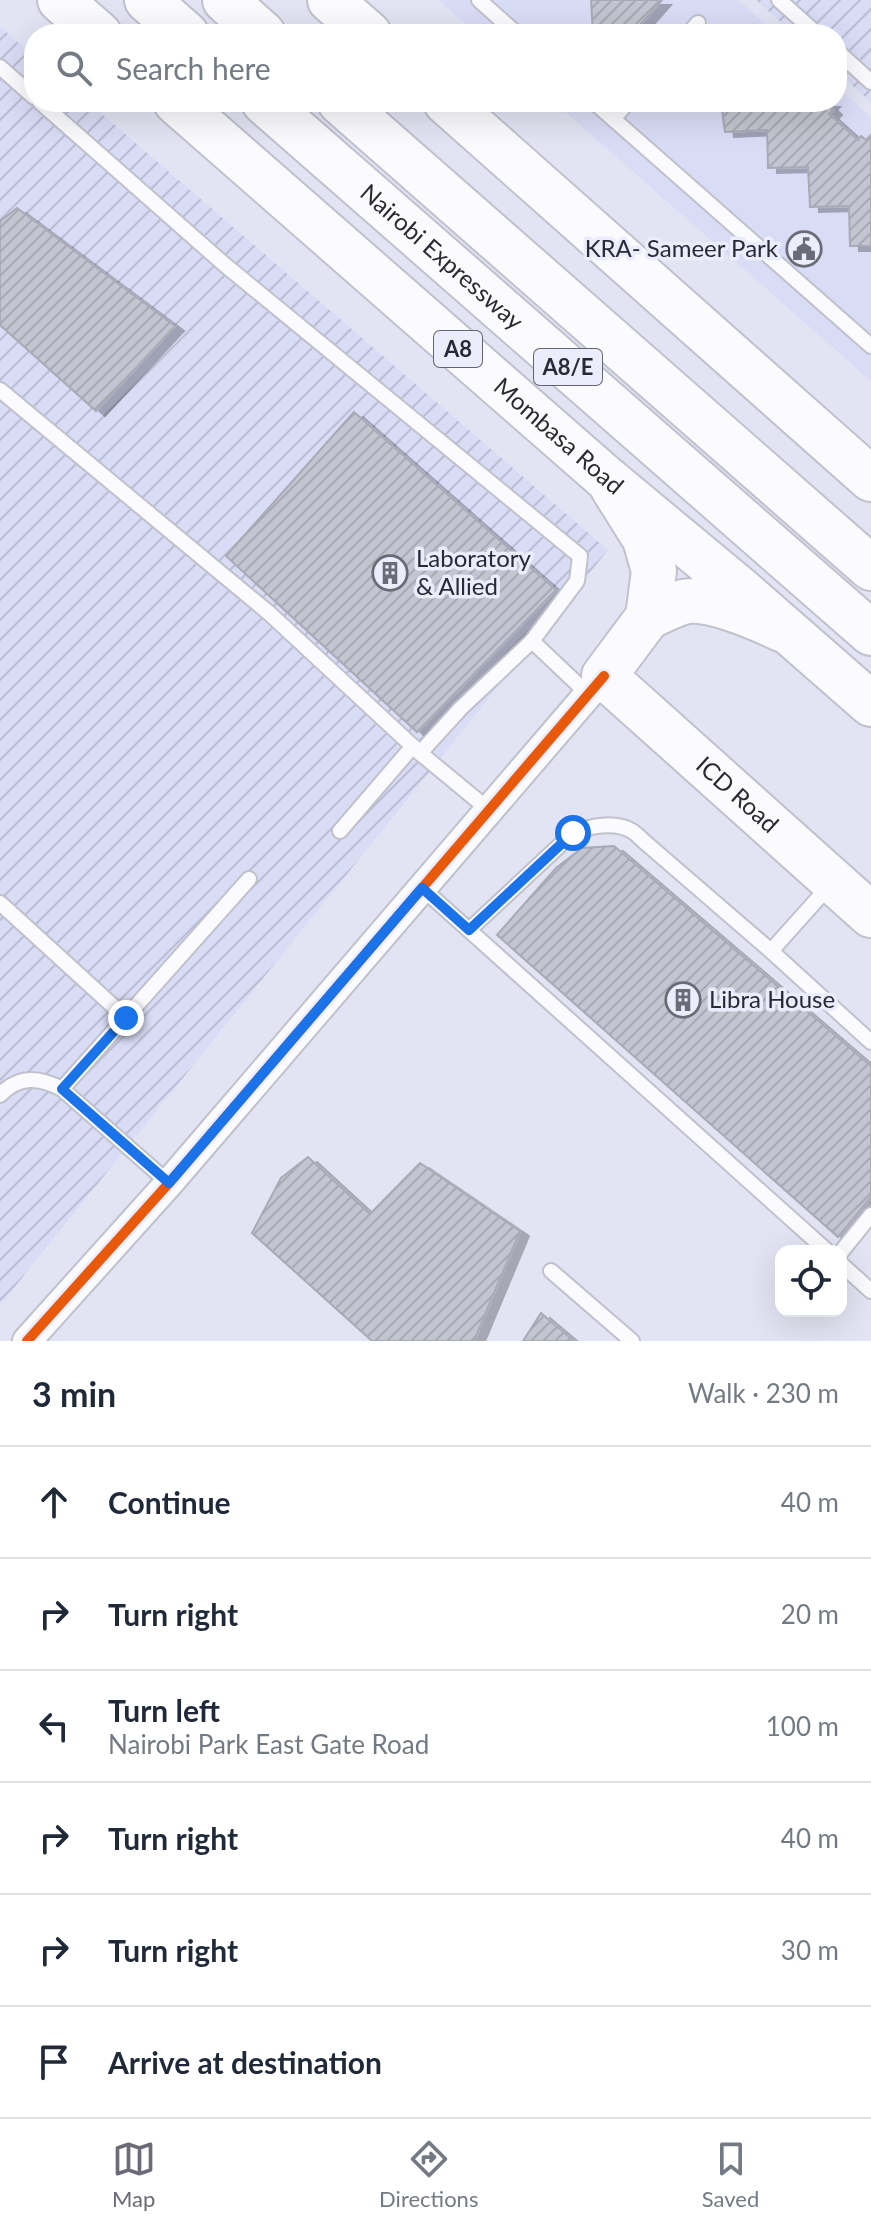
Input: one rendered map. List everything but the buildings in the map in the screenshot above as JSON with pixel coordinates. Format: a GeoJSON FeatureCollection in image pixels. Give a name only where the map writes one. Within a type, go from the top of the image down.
{"type":"FeatureCollection","features":[{"type":"Feature","properties":{"kind":"main road"},"geometry":{"type":"LineString","coordinates":[[60,0],[88,24]]}},
{"type":"Feature","properties":{"kind":"main road"},"geometry":{"type":"LineString","coordinates":[[147,0],[175,24]]}},
{"type":"Feature","properties":{"kind":"main road"},"geometry":{"type":"LineString","coordinates":[[225,0],[252,24]]}},
{"type":"Feature","properties":{"kind":"main road"},"geometry":{"type":"LineString","coordinates":[[330,0],[358,24]]}},
{"type":"Feature","properties":{"kind":"main road","name":"Mombasa Road"},"geometry":{"type":"LineString","coordinates":[[187,112],[607,479],[871,704]]}},
{"type":"Feature","properties":{"kind":"main road","name":"Nairobi Expressway"},"geometry":{"type":"LineString","coordinates":[[275,112],[871,633]]}},
{"type":"Feature","properties":{"kind":"main road","name":"Nairobi Expressway"},"geometry":{"type":"LineString","coordinates":[[351,112],[871,568]]}},
{"type":"Feature","properties":{"kind":"main road"},"geometry":{"type":"LineString","coordinates":[[457,112],[871,479]]}},
{"type":"Feature","properties":{"kind":"main road"},"geometry":{"type":"LineString","coordinates":[[607,479],[645,539],[654,571],[648,617]]}},
{"type":"Feature","properties":{"kind":"main road"},"geometry":{"type":"LineString","coordinates":[[596,685],[648,617],[686,601],[722,605],[792,634]]}},
{"type":"Feature","properties":{"kind":"main road","name":"ICD Road"},"geometry":{"type":"LineString","coordinates":[[596,685],[871,915]]}},
{"type":"Feature","properties":{"kind":"street"},"geometry":{"type":"LineString","coordinates":[[27,1341],[169,1183],[596,685]]}},
{"type":"Feature","properties":{"kind":"lane"},"geometry":{"type":"LineString","coordinates":[[479,0],[506,24]]}},
{"type":"Feature","properties":{"kind":"lane"},"geometry":{"type":"LineString","coordinates":[[779,0],[806,24]]}},
{"type":"Feature","properties":{"kind":"lane"},"geometry":{"type":"LineString","coordinates":[[847,60],[871,82]]}},
{"type":"Feature","properties":{"kind":"lane"},"geometry":{"type":"LineString","coordinates":[[0,67],[24,88]]}},
{"type":"Feature","properties":{"kind":"lane"},"geometry":{"type":"LineString","coordinates":[[51,112],[225,265],[580,556],[577,581],[532,641],[416,749],[340,831]]}},
{"type":"Feature","properties":{"kind":"lane"},"geometry":{"type":"LineString","coordinates":[[605,112],[871,346]]}},
{"type":"Feature","properties":{"kind":"lane"},"geometry":{"type":"LineString","coordinates":[[613,119],[619,112]]}},
{"type":"Feature","properties":{"kind":"lane"},"geometry":{"type":"LineString","coordinates":[[0,390],[269,613],[416,749],[489,810]]}},
{"type":"Feature","properties":{"kind":"lane"},"geometry":{"type":"LineString","coordinates":[[532,641],[596,685]]}},
{"type":"Feature","properties":{"kind":"lane"},"geometry":{"type":"LineString","coordinates":[[469,930],[573,833],[586,827],[618,826],[631,830],[871,1042]]}},
{"type":"Feature","properties":{"kind":"lane"},"geometry":{"type":"LineString","coordinates":[[62,1089],[249,879]]}},
{"type":"Feature","properties":{"kind":"lane"},"geometry":{"type":"LineString","coordinates":[[771,951],[834,881]]}},
{"type":"Feature","properties":{"kind":"lane"},"geometry":{"type":"LineString","coordinates":[[422,888],[820,1245]]}},
{"type":"Feature","properties":{"kind":"lane"},"geometry":{"type":"LineString","coordinates":[[0,903],[126,1018]]}},
{"type":"Feature","properties":{"kind":"lane"},"geometry":{"type":"LineString","coordinates":[[0,1095],[22,1079],[47,1081],[62,1089],[169,1183]]}},
{"type":"Feature","properties":{"kind":"lane"},"geometry":{"type":"LineString","coordinates":[[847,1245],[871,1215]]}},
{"type":"Feature","properties":{"kind":"lane"},"geometry":{"type":"LineString","coordinates":[[847,1269],[871,1291]]}},
{"type":"Feature","properties":{"kind":"lane"},"geometry":{"type":"LineString","coordinates":[[551,1271],[632,1341]]}},
{"type":"Feature","properties":{"kind":"shaded area"},"geometry":{"type":"Polygon","coordinates":[[[438,0],[738,0],[766,24],[466,24],[438,0]]]}},
{"type":"Feature","properties":{"kind":"shaded area"},"geometry":{"type":"Polygon","coordinates":[[[756,0],[871,0],[871,102],[847,81],[847,24],[783,24],[756,0]]]}},
{"type":"Feature","properties":{"kind":"shaded area"},"geometry":{"type":"Polygon","coordinates":[[[0,27],[24,47],[24,112],[100,112],[608,550],[0,1305],[0,27]]]}},
{"type":"Feature","properties":{"kind":"shaded area"},"geometry":{"type":"Polygon","coordinates":[[[847,96],[871,117],[871,381],[565,112],[847,112],[847,96]]]}},
{"type":"Feature","properties":{"kind":"cycle path"},"geometry":{"type":"LineString","coordinates":[[27,1341],[169,1183],[604,676]]}},
{"type":"Feature","properties":{"kind":"place","name":"KRA- Sameer Park"},"geometry":{"type":"Point","coordinates":[804,249]}},
{"type":"Feature","properties":{"kind":"place","name":"Laboratory & Allied"},"geometry":{"type":"Point","coordinates":[390,573]}},
{"type":"Feature","properties":{"kind":"place","name":"Libra House"},"geometry":{"type":"Point","coordinates":[683,1000]}},
{"type":"Feature","properties":{"kind":"route"},"geometry":{"type":"LineString","coordinates":[[126,1018],[62,1089],[169,1183],[422,888],[469,930],[573,833]]}}]}
